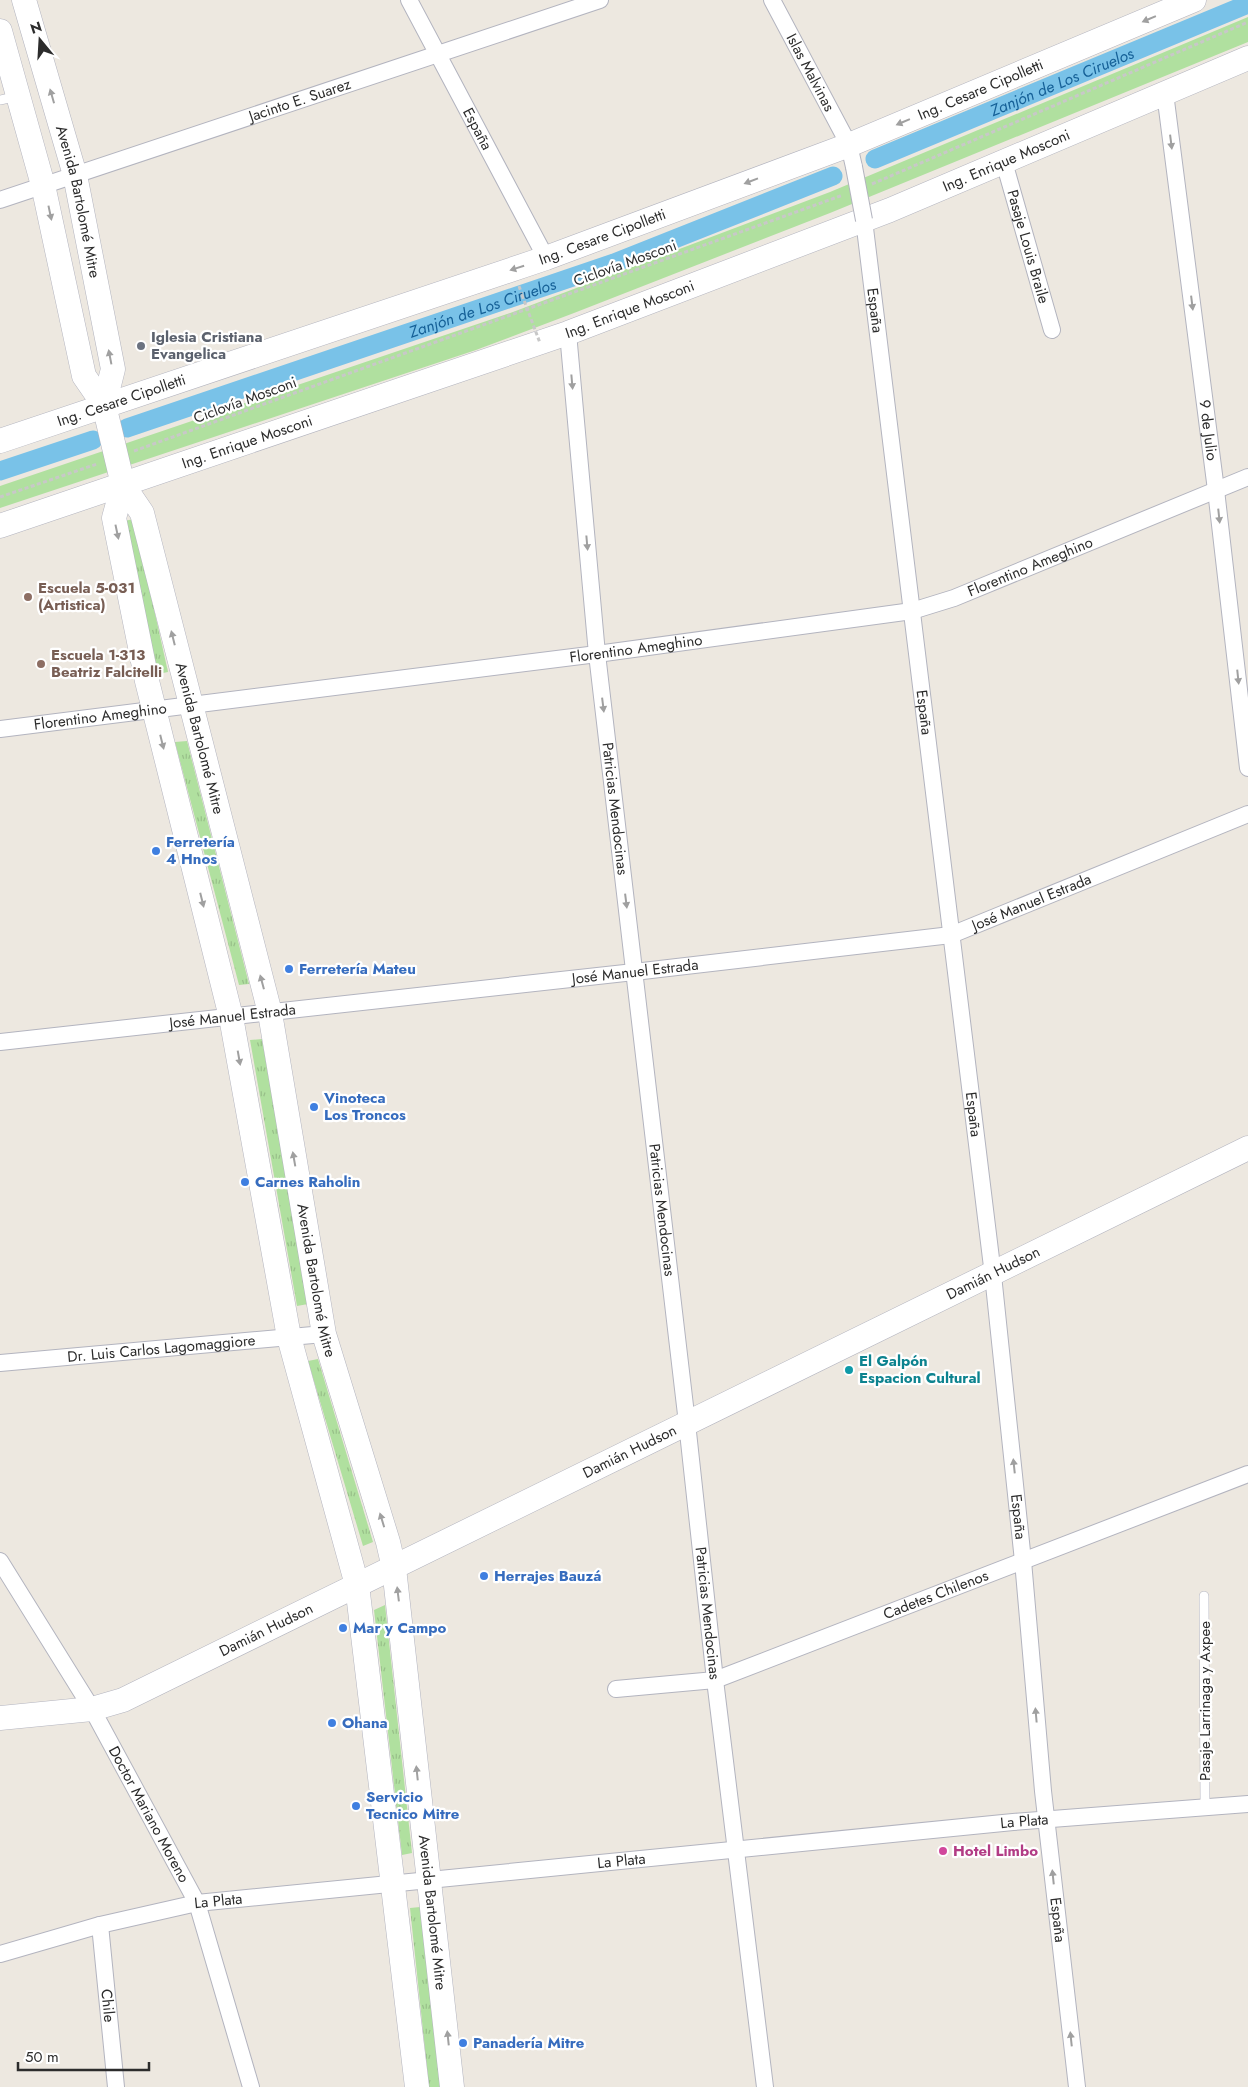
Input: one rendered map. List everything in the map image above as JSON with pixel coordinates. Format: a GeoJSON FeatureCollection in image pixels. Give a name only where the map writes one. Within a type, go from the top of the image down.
{"type":"FeatureCollection","features":[{"type":"Feature","properties":{"kind":"street","name":"Avenida Bartolomé Mitre"},"geometry":{"type":"LineString","coordinates":[[24,0],[75,174],[112,369],[104,405]]}},
{"type":"Feature","properties":{"kind":"street","name":"España"},"geometry":{"type":"LineString","coordinates":[[408,0],[546,258]]}},
{"type":"Feature","properties":{"kind":"street","name":"Jacinto E. Suarez"},"geometry":{"type":"LineString","coordinates":[[0,200],[600,0]]}},
{"type":"Feature","properties":{"kind":"street","name":"Islas Malvinas"},"geometry":{"type":"LineString","coordinates":[[772,0],[849,145]]}},
{"type":"Feature","properties":{"kind":"street","name":"Ing. Cesare Cipolletti"},"geometry":{"type":"LineString","coordinates":[[0,441],[546,258],[849,145],[1194,0]]}},
{"type":"Feature","properties":{"kind":"street","name":"Avenida Bartolomé Mitre"},"geometry":{"type":"LineString","coordinates":[[0,31],[9,98],[44,184],[84,376],[104,405],[115,458],[123,485],[142,513],[270,1013],[324,1334],[388,1542],[394,1568],[452,2087]]}},
{"type":"Feature","properties":{"kind":"street","name":"Ing. Enrique Mosconi"},"geometry":{"type":"LineString","coordinates":[[0,526],[568,333],[864,220],[1248,58]]}},
{"type":"Feature","properties":{"kind":"street","name":"9 de Julio"},"geometry":{"type":"LineString","coordinates":[[1165,93],[1216,490],[1248,768]]}},
{"type":"Feature","properties":{"kind":"street","name":"España"},"geometry":{"type":"LineString","coordinates":[[849,145],[864,220],[993,1275],[1023,1561],[1046,1819],[1076,2087]]}},
{"type":"Feature","properties":{"kind":"street","name":"Pasaje Louis Braile"},"geometry":{"type":"LineString","coordinates":[[1004,162],[1052,330]]}},
{"type":"Feature","properties":{"kind":"street","name":"Patricias Mendocinas"},"geometry":{"type":"LineString","coordinates":[[568,333],[597,654],[687,1423],[715,1680],[765,2087]]}},
{"type":"Feature","properties":{"kind":"street","name":"Florentino Ameghino"},"geometry":{"type":"LineString","coordinates":[[0,730],[597,654],[912,610],[954,598],[1248,477]]}},
{"type":"Feature","properties":{"kind":"street"},"geometry":{"type":"LineString","coordinates":[[123,485],[114,518],[154,710],[231,1017],[289,1337],[357,1585],[417,2087]]}},
{"type":"Feature","properties":{"kind":"street","name":"José Manuel Estrada"},"geometry":{"type":"LineString","coordinates":[[0,1042],[951,935],[1248,814]]}},
{"type":"Feature","properties":{"kind":"street","name":"Damián Hudson"},"geometry":{"type":"LineString","coordinates":[[0,1718],[92,1709],[123,1700],[993,1275],[1248,1148]]}},
{"type":"Feature","properties":{"kind":"street","name":"Dr. Luis Carlos Lagomaggiore"},"geometry":{"type":"LineString","coordinates":[[0,1364],[324,1334]]}},
{"type":"Feature","properties":{"kind":"street","name":"Cadetes Chilenos"},"geometry":{"type":"LineString","coordinates":[[616,1689],[715,1680],[1248,1474]]}},
{"type":"Feature","properties":{"kind":"street","name":"Doctor Mariano Moreno"},"geometry":{"type":"LineString","coordinates":[[0,1563],[92,1709],[197,1903],[251,2087]]}},
{"type":"Feature","properties":{"kind":"street","name":"La Plata"},"geometry":{"type":"LineString","coordinates":[[0,1954],[100,1925],[197,1903],[1046,1819],[1248,1804]]}},
{"type":"Feature","properties":{"kind":"street","name":"Chile"},"geometry":{"type":"LineString","coordinates":[[100,1925],[116,2087]]}},
{"type":"Feature","properties":{"kind":"lane","name":"Pasaje Larrinaga y Axpee"},"geometry":{"type":"LineString","coordinates":[[1204,1596],[1206,1807]]}},
{"type":"Feature","properties":{"kind":"path"},"geometry":{"type":"LineString","coordinates":[[872,185],[1248,22]]}},
{"type":"Feature","properties":{"kind":"path","name":"Ciclovía Mosconi"},"geometry":{"type":"LineString","coordinates":[[0,496],[115,458],[853,192]]}},
{"type":"Feature","properties":{"kind":"path"},"geometry":{"type":"LineString","coordinates":[[522,296],[540,343]]}},
{"type":"Feature","properties":{"kind":"green space"},"geometry":{"type":"Polygon","coordinates":[[[1248,17],[1248,42],[830,213],[476,350],[0,508],[0,486],[513,312],[830,192],[1248,17]]]}},
{"type":"Feature","properties":{"kind":"green space"},"geometry":{"type":"Polygon","coordinates":[[[134,519],[168,672],[158,674],[124,521],[134,519]]]}},
{"type":"Feature","properties":{"kind":"green space"},"geometry":{"type":"Polygon","coordinates":[[[187,741],[249,984],[239,985],[175,742],[187,741]]]}},
{"type":"Feature","properties":{"kind":"green space"},"geometry":{"type":"Polygon","coordinates":[[[262,1039],[308,1304],[297,1306],[250,1040],[262,1039]]]}},
{"type":"Feature","properties":{"kind":"green space"},"geometry":{"type":"Polygon","coordinates":[[[318,1359],[373,1542],[363,1546],[308,1361],[318,1359]]]}},
{"type":"Feature","properties":{"kind":"green space"},"geometry":{"type":"Polygon","coordinates":[[[385,1605],[412,1853],[402,1855],[374,1610],[385,1605]]]}},
{"type":"Feature","properties":{"kind":"green space"},"geometry":{"type":"Polygon","coordinates":[[[420,1907],[440,2087],[429,2087],[410,1908],[420,1907]]]}},
{"type":"Feature","properties":{"kind":"waterway","name":"Zanjón de Los Ciruelos"},"geometry":{"type":"LineString","coordinates":[[875,159],[1248,4]]}},
{"type":"Feature","properties":{"kind":"waterway","name":"Zanjón de Los Ciruelos"},"geometry":{"type":"LineString","coordinates":[[127,428],[614,263],[833,176]]}},
{"type":"Feature","properties":{"kind":"waterway","name":"Zanjón de Los Ciruelos"},"geometry":{"type":"LineString","coordinates":[[0,471],[93,440]]}},
{"type":"Feature","properties":{"kind":"place","name":"Iglesia Cristiana Evangelica"},"geometry":{"type":"Point","coordinates":[141,346]}},
{"type":"Feature","properties":{"kind":"place","name":"Escuela 5-031 (Artistica)"},"geometry":{"type":"Point","coordinates":[28,597]}},
{"type":"Feature","properties":{"kind":"place","name":"Escuela 1-313 Beatriz Falcitelli"},"geometry":{"type":"Point","coordinates":[41,664]}},
{"type":"Feature","properties":{"kind":"place","name":"Ferretería 4 Hnos"},"geometry":{"type":"Point","coordinates":[156,851]}},
{"type":"Feature","properties":{"kind":"place","name":"Ferretería Mateu"},"geometry":{"type":"Point","coordinates":[289,969]}},
{"type":"Feature","properties":{"kind":"place","name":"Vinoteca Los Troncos"},"geometry":{"type":"Point","coordinates":[314,1107]}},
{"type":"Feature","properties":{"kind":"place","name":"Carnes Raholin"},"geometry":{"type":"Point","coordinates":[245,1182]}},
{"type":"Feature","properties":{"kind":"place","name":"El Galpón Espacion Cultural"},"geometry":{"type":"Point","coordinates":[849,1370]}},
{"type":"Feature","properties":{"kind":"place","name":"Herrajes Bauzá"},"geometry":{"type":"Point","coordinates":[484,1576]}},
{"type":"Feature","properties":{"kind":"place","name":"Mar y Campo"},"geometry":{"type":"Point","coordinates":[343,1628]}},
{"type":"Feature","properties":{"kind":"place","name":"Ohana"},"geometry":{"type":"Point","coordinates":[332,1723]}},
{"type":"Feature","properties":{"kind":"place","name":"Servicio Tecnico Mitre"},"geometry":{"type":"Point","coordinates":[356,1806]}},
{"type":"Feature","properties":{"kind":"place","name":"Hotel Limbo"},"geometry":{"type":"Point","coordinates":[943,1851]}},
{"type":"Feature","properties":{"kind":"place","name":"Panadería Mitre"},"geometry":{"type":"Point","coordinates":[463,2043]}}]}
